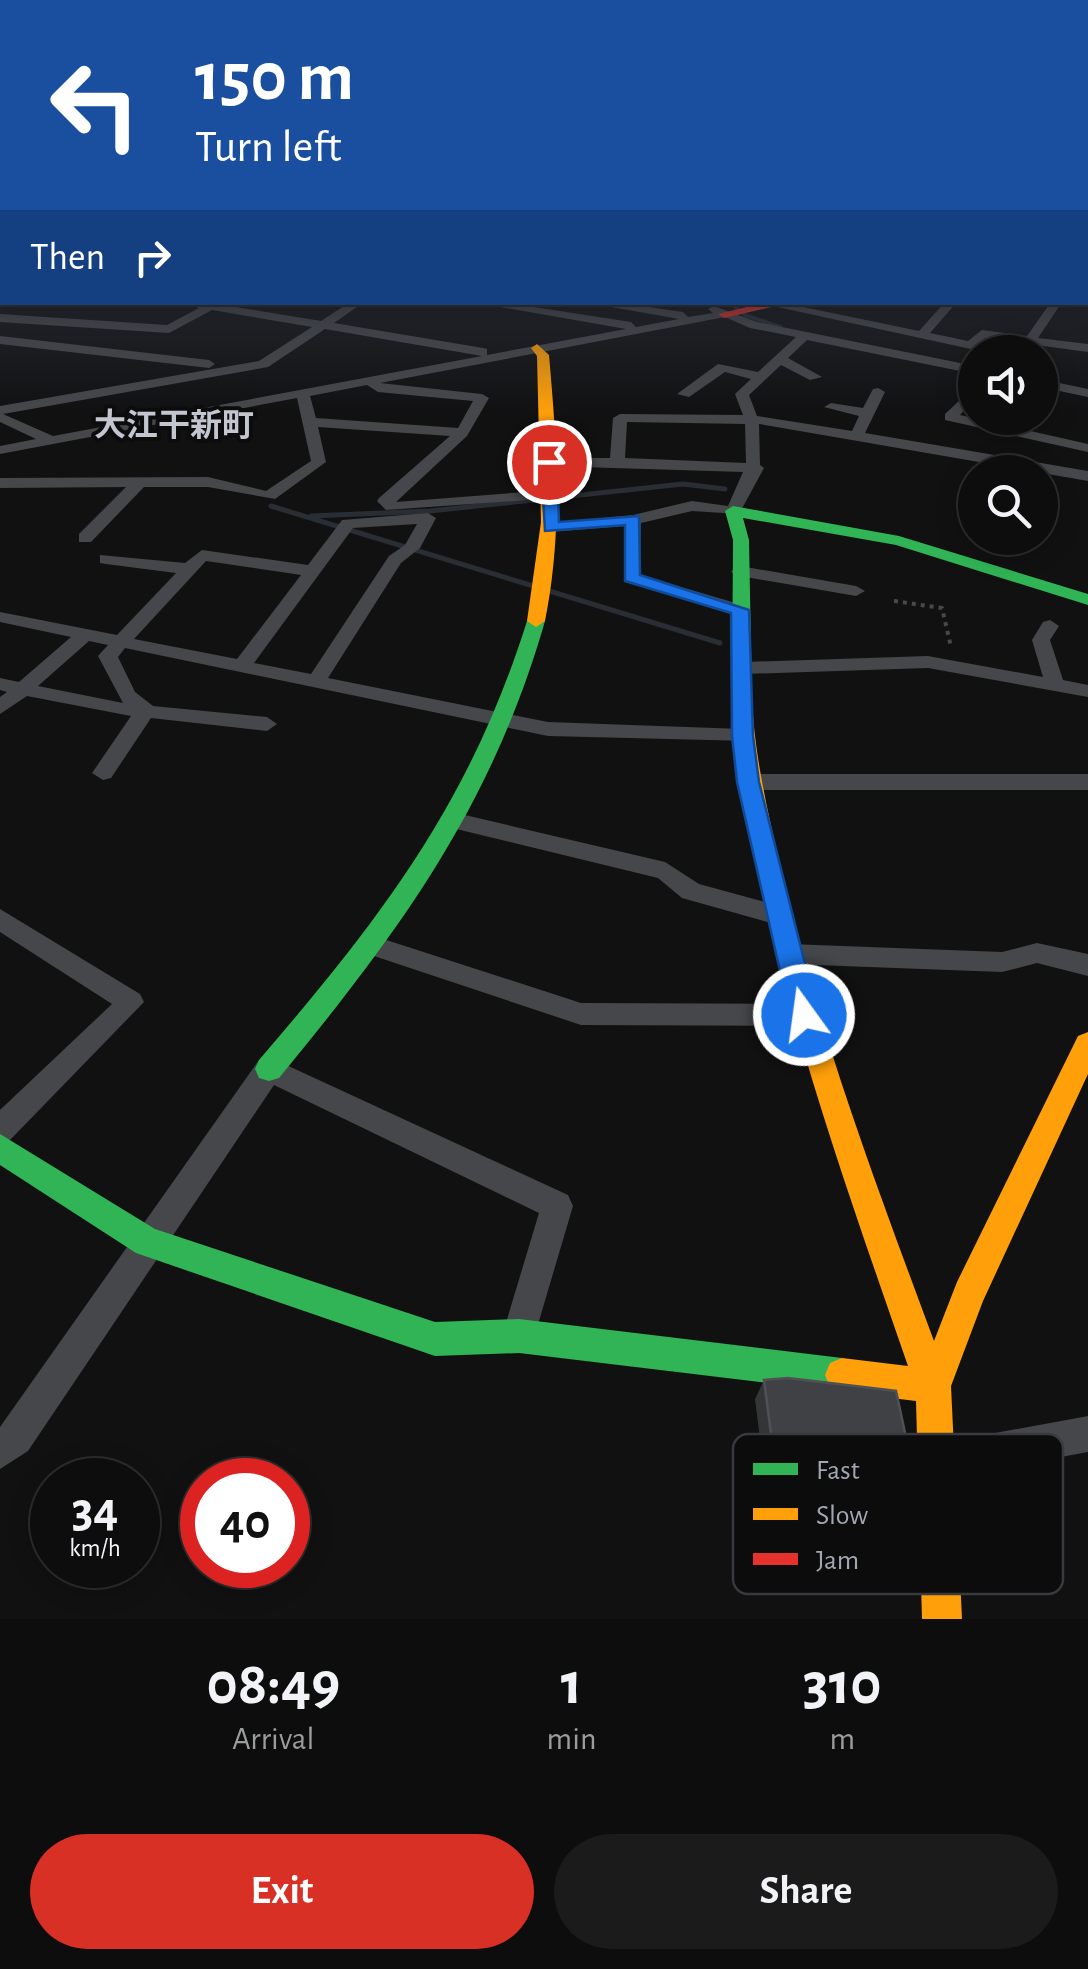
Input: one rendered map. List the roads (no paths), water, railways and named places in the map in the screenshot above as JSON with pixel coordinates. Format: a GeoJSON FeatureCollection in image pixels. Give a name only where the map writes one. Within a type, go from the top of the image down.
{"type":"FeatureCollection","features":[{"type":"Feature","properties":{"kind":"street"},"geometry":{"type":"LineString","coordinates":[[204,305],[501,355]]}},
{"type":"Feature","properties":{"kind":"street"},"geometry":{"type":"LineString","coordinates":[[0,413],[263,364],[353,305]]}},
{"type":"Feature","properties":{"kind":"street"},"geometry":{"type":"LineString","coordinates":[[516,305],[557,308],[647,329]]}},
{"type":"Feature","properties":{"kind":"street"},"geometry":{"type":"LineString","coordinates":[[629,305],[657,307],[683,316]]}},
{"type":"Feature","properties":{"kind":"street"},"geometry":{"type":"LineString","coordinates":[[708,305],[724,314],[805,336],[958,367]]}},
{"type":"Feature","properties":{"kind":"street"},"geometry":{"type":"LineString","coordinates":[[0,450],[775,305]]}},
{"type":"Feature","properties":{"kind":"street"},"geometry":{"type":"LineString","coordinates":[[786,305],[958,343]]}},
{"type":"Feature","properties":{"kind":"street"},"geometry":{"type":"LineString","coordinates":[[922,335],[949,305]]}},
{"type":"Feature","properties":{"kind":"street"},"geometry":{"type":"LineString","coordinates":[[1034,335],[1055,305]]}},
{"type":"Feature","properties":{"kind":"street"},"geometry":{"type":"LineString","coordinates":[[0,317],[169,329],[211,306]]}},
{"type":"Feature","properties":{"kind":"street"},"geometry":{"type":"LineString","coordinates":[[805,336],[742,394],[753,421],[756,468],[733,512],[741,540],[742,736],[748,782],[804,1015],[933,1386],[934,1434]]}},
{"type":"Feature","properties":{"kind":"street"},"geometry":{"type":"LineString","coordinates":[[0,340],[232,368]]}},
{"type":"Feature","properties":{"kind":"street"},"geometry":{"type":"LineString","coordinates":[[1058,344],[1088,348]]}},
{"type":"Feature","properties":{"kind":"street"},"geometry":{"type":"LineString","coordinates":[[0,1451],[15,1438],[146,1242],[269,1069],[374,946],[452,820],[503,721],[542,599],[551,527],[543,355],[537,348]]}},
{"type":"Feature","properties":{"kind":"street"},"geometry":{"type":"LineString","coordinates":[[780,360],[815,377]]}},
{"type":"Feature","properties":{"kind":"street"},"geometry":{"type":"LineString","coordinates":[[684,394],[723,367],[760,377]]}},
{"type":"Feature","properties":{"kind":"street"},"geometry":{"type":"LineString","coordinates":[[369,380],[378,388],[482,398],[462,433],[385,502],[392,507],[551,495]]}},
{"type":"Feature","properties":{"kind":"street"},"geometry":{"type":"LineString","coordinates":[[1058,387],[1088,393]]}},
{"type":"Feature","properties":{"kind":"street"},"geometry":{"type":"LineString","coordinates":[[856,436],[878,392]]}},
{"type":"Feature","properties":{"kind":"street"},"geometry":{"type":"LineString","coordinates":[[0,483],[208,482],[269,496],[318,462],[303,393]]}},
{"type":"Feature","properties":{"kind":"street"},"geometry":{"type":"LineString","coordinates":[[831,407],[868,413]]}},
{"type":"Feature","properties":{"kind":"street"},"geometry":{"type":"LineString","coordinates":[[0,413],[50,440]]}},
{"type":"Feature","properties":{"kind":"street"},"geometry":{"type":"LineString","coordinates":[[617,462],[620,418],[753,421],[1088,476]]}},
{"type":"Feature","properties":{"kind":"street"},"geometry":{"type":"LineString","coordinates":[[309,422],[462,433]]}},
{"type":"Feature","properties":{"kind":"street"},"geometry":{"type":"LineString","coordinates":[[1030,435],[1088,448]]}},
{"type":"Feature","properties":{"kind":"street"},"geometry":{"type":"LineString","coordinates":[[549,462],[756,468]]}},
{"type":"Feature","properties":{"kind":"street"},"geometry":{"type":"LineString","coordinates":[[86,538],[139,483]]}},
{"type":"Feature","properties":{"kind":"street"},"geometry":{"type":"LineString","coordinates":[[551,527],[633,520],[692,506],[899,541],[1088,600]]}},
{"type":"Feature","properties":{"kind":"street"},"geometry":{"type":"LineString","coordinates":[[240,668],[348,523],[428,518],[412,548],[395,560],[314,684]]}},
{"type":"Feature","properties":{"kind":"street"},"geometry":{"type":"LineString","coordinates":[[633,520],[631,578],[740,610]]}},
{"type":"Feature","properties":{"kind":"street"},"geometry":{"type":"LineString","coordinates":[[146,710],[127,696],[116,681],[108,656],[202,555],[313,571]]}},
{"type":"Feature","properties":{"kind":"street"},"geometry":{"type":"LineString","coordinates":[[106,559],[189,569]]}},
{"type":"Feature","properties":{"kind":"street"},"geometry":{"type":"LineString","coordinates":[[740,571],[856,591]]}},
{"type":"Feature","properties":{"kind":"street"},"geometry":{"type":"LineString","coordinates":[[0,616],[314,684],[548,729],[742,736]]}},
{"type":"Feature","properties":{"kind":"street"},"geometry":{"type":"LineString","coordinates":[[1050,626],[1041,640],[1055,685]]}},
{"type":"Feature","properties":{"kind":"street"},"geometry":{"type":"LineString","coordinates":[[0,708],[84,635]]}},
{"type":"Feature","properties":{"kind":"street"},"geometry":{"type":"LineString","coordinates":[[743,668],[928,662],[1088,691]]}},
{"type":"Feature","properties":{"kind":"street"},"geometry":{"type":"LineString","coordinates":[[0,684],[146,710],[267,724]]}},
{"type":"Feature","properties":{"kind":"street"},"geometry":{"type":"LineString","coordinates":[[102,773],[146,710]]}},
{"type":"Feature","properties":{"kind":"street"},"geometry":{"type":"LineString","coordinates":[[748,782],[1088,782]]}},
{"type":"Feature","properties":{"kind":"street"},"geometry":{"type":"LineString","coordinates":[[452,820],[665,871],[691,891],[778,914]]}},
{"type":"Feature","properties":{"kind":"street"},"geometry":{"type":"LineString","coordinates":[[0,919],[131,1002],[0,1130]]}},
{"type":"Feature","properties":{"kind":"street"},"geometry":{"type":"LineString","coordinates":[[374,946],[582,1014],[804,1015]]}},
{"type":"Feature","properties":{"kind":"street"},"geometry":{"type":"LineString","coordinates":[[788,954],[1002,962],[1037,953],[1088,965]]}},
{"type":"Feature","properties":{"kind":"street"},"geometry":{"type":"LineString","coordinates":[[933,1386],[970,1294],[1079,1087],[1088,1044]]}},
{"type":"Feature","properties":{"kind":"street"},"geometry":{"type":"LineString","coordinates":[[269,1069],[556,1206],[519,1336]]}},
{"type":"Feature","properties":{"kind":"street"},"geometry":{"type":"LineString","coordinates":[[0,1148],[146,1242],[435,1339],[519,1336],[933,1386]]}},
{"type":"Feature","properties":{"kind":"street"},"geometry":{"type":"LineString","coordinates":[[1063,1439],[1088,1434]]}},
{"type":"Feature","properties":{"kind":"street"},"geometry":{"type":"LineString","coordinates":[[941,1594],[942,1619]]}},
{"type":"Feature","properties":{"kind":"waterway"},"geometry":{"type":"LineString","coordinates":[[733,305],[745,315],[780,327]]}},
{"type":"Feature","properties":{"kind":"waterway"},"geometry":{"type":"LineString","coordinates":[[311,516],[430,511],[683,484],[725,489]]}},
{"type":"Feature","properties":{"kind":"waterway"},"geometry":{"type":"LineString","coordinates":[[271,506],[720,643]]}},
{"type":"Feature","properties":{"kind":"district","name":"大江干新町"},"geometry":{"type":"Point","coordinates":[174,425]}}]}
